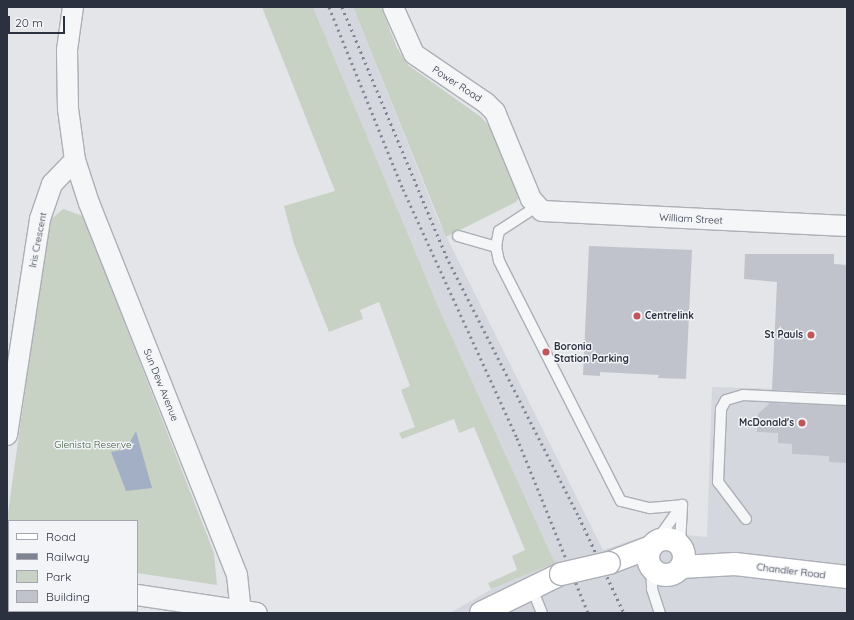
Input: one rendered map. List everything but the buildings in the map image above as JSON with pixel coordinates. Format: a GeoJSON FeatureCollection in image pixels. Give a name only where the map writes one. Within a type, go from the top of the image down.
{"type":"FeatureCollection","features":[{"type":"Feature","properties":{"kind":"main road","name":"Chandler Road"},"geometry":{"type":"LineString","coordinates":[[651,555],[667,539],[681,554],[735,564],[847,577]]}},
{"type":"Feature","properties":{"kind":"main road"},"geometry":{"type":"LineString","coordinates":[[481,613],[531,586],[561,574],[609,563],[636,567],[651,555],[666,575],[681,554]]}},
{"type":"Feature","properties":{"kind":"street"},"geometry":{"type":"LineString","coordinates":[[73,7],[67,50],[68,109],[75,160]]}},
{"type":"Feature","properties":{"kind":"street","name":"Power Road"},"geometry":{"type":"LineString","coordinates":[[394,7],[414,54],[486,103],[495,112],[536,207]]}},
{"type":"Feature","properties":{"kind":"street","name":"Iris Crescent"},"geometry":{"type":"LineString","coordinates":[[7,435],[40,219],[52,184],[75,160]]}},
{"type":"Feature","properties":{"kind":"street","name":"Sun Dew Avenue"},"geometry":{"type":"LineString","coordinates":[[75,160],[89,203],[237,575],[249,612]]}},
{"type":"Feature","properties":{"kind":"street","name":"William Street"},"geometry":{"type":"LineString","coordinates":[[536,207],[550,212],[847,226]]}},
{"type":"Feature","properties":{"kind":"street"},"geometry":{"type":"LineString","coordinates":[[138,595],[249,612]]}},
{"type":"Feature","properties":{"kind":"lane"},"geometry":{"type":"LineString","coordinates":[[536,207],[499,231],[496,246],[499,261],[621,501],[650,508],[682,505]]}},
{"type":"Feature","properties":{"kind":"lane"},"geometry":{"type":"LineString","coordinates":[[458,236],[496,246]]}},
{"type":"Feature","properties":{"kind":"lane"},"geometry":{"type":"LineString","coordinates":[[746,519],[718,482],[721,409],[726,400],[743,395],[847,400]]}},
{"type":"Feature","properties":{"kind":"lane"},"geometry":{"type":"LineString","coordinates":[[681,554],[682,505]]}},
{"type":"Feature","properties":{"kind":"lane"},"geometry":{"type":"LineString","coordinates":[[660,613],[652,589],[651,555],[682,505]]}},
{"type":"Feature","properties":{"kind":"lane"},"geometry":{"type":"LineString","coordinates":[[531,586],[542,613]]}},
{"type":"Feature","properties":{"kind":"shaded area"},"geometry":{"type":"Polygon","coordinates":[[[313,7],[353,7],[438,220],[603,550],[656,532],[707,537],[712,387],[847,391],[847,613],[450,613],[497,586],[555,563],[440,311],[313,7]]]}},
{"type":"Feature","properties":{"kind":"green space"},"geometry":{"type":"Polygon","coordinates":[[[262,7],[313,7],[440,311],[555,563],[491,589],[488,583],[517,570],[512,556],[525,550],[474,427],[459,433],[454,419],[402,439],[399,433],[415,427],[401,390],[410,386],[379,302],[360,310],[363,319],[329,332],[294,244],[284,206],[335,191],[262,7]]]}},
{"type":"Feature","properties":{"kind":"green space"},"geometry":{"type":"Polygon","coordinates":[[[353,7],[381,7],[397,48],[408,65],[481,117],[492,129],[520,197],[516,202],[446,237],[353,7]]]}},
{"type":"Feature","properties":{"kind":"green space","name":"Glenista Reserve"},"geometry":{"type":"Polygon","coordinates":[[[63,209],[83,216],[214,553],[217,585],[138,573],[138,520],[8,520],[7,553],[7,520],[49,221],[63,209]]]}},
{"type":"Feature","properties":{"kind":"water"},"geometry":{"type":"Polygon","coordinates":[[[136,431],[152,488],[126,491],[111,452],[126,449],[136,431]]]}},
{"type":"Feature","properties":{"kind":"railway"},"geometry":{"type":"LineString","coordinates":[[329,7],[403,189],[517,438],[588,613]]}},
{"type":"Feature","properties":{"kind":"railway"},"geometry":{"type":"LineString","coordinates":[[342,7],[446,256],[579,517],[624,613]]}},
{"type":"Feature","properties":{"kind":"place","name":"Centrelink"},"geometry":{"type":"Point","coordinates":[637,316]}},
{"type":"Feature","properties":{"kind":"place","name":"St Pauls"},"geometry":{"type":"Point","coordinates":[811,335]}},
{"type":"Feature","properties":{"kind":"place","name":"Boronia Station Parking"},"geometry":{"type":"Point","coordinates":[546,352]}},
{"type":"Feature","properties":{"kind":"place","name":"McDonald's"},"geometry":{"type":"Point","coordinates":[802,423]}}]}
